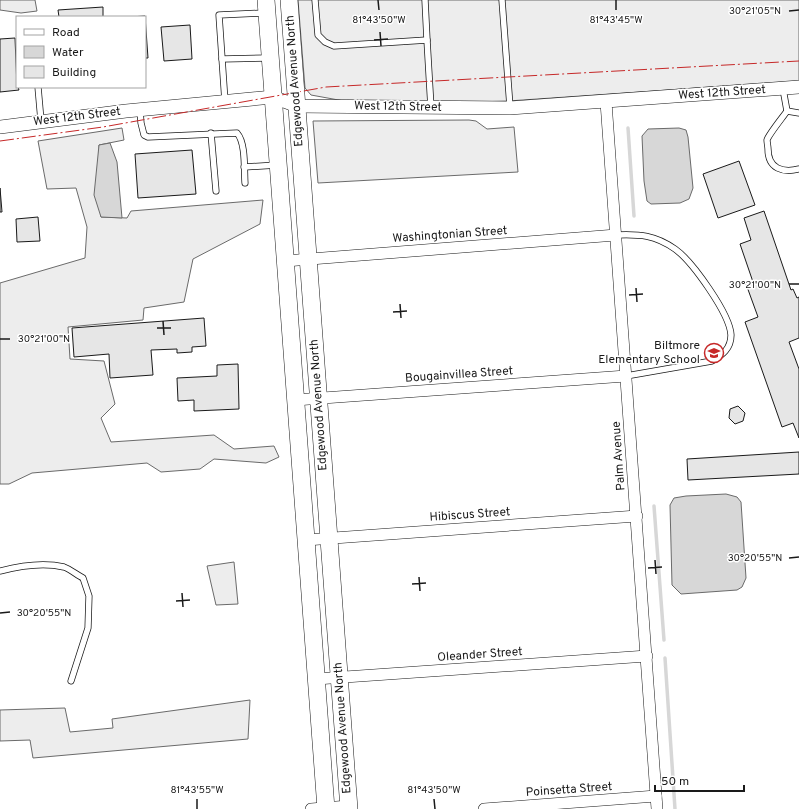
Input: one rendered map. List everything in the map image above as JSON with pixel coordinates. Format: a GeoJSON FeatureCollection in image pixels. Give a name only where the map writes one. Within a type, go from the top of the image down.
{"type":"FeatureCollection","features":[{"type":"Feature","properties":{"kind":"main road","name":"Edgewood Avenue North"},"geometry":{"type":"LineString","coordinates":[[290,0],[349,808]]}},
{"type":"Feature","properties":{"kind":"main road","name":"Edgewood Avenue North"},"geometry":{"type":"LineString","coordinates":[[266,6],[316,679],[321,809]]}},
{"type":"Feature","properties":{"kind":"street","name":"West 12th Street"},"geometry":{"type":"LineString","coordinates":[[0,127],[140,110],[273,98],[297,106],[510,108],[799,87]]}},
{"type":"Feature","properties":{"kind":"street","name":"Palm Avenue"},"geometry":{"type":"LineString","coordinates":[[606,102],[657,809]]}},
{"type":"Feature","properties":{"kind":"street","name":"Washingtonian Street"},"geometry":{"type":"LineString","coordinates":[[285,261],[616,235]]}},
{"type":"Feature","properties":{"kind":"street","name":"Bougainvillea Street"},"geometry":{"type":"LineString","coordinates":[[295,400],[626,376]]}},
{"type":"Feature","properties":{"kind":"street","name":"Hibiscus Street"},"geometry":{"type":"LineString","coordinates":[[306,540],[637,516]]}},
{"type":"Feature","properties":{"kind":"street","name":"Oleander Street"},"geometry":{"type":"LineString","coordinates":[[316,679],[647,656]]}},
{"type":"Feature","properties":{"kind":"street","name":"Poinsetta Street"},"geometry":{"type":"LineString","coordinates":[[484,809],[656,796]]}},
{"type":"Feature","properties":{"kind":"street"},"geometry":{"type":"LineString","coordinates":[[321,809],[349,808]]}},
{"type":"Feature","properties":{"kind":"lane"},"geometry":{"type":"LineString","coordinates":[[315,0],[318,35],[325,42],[334,46],[427,40]]}},
{"type":"Feature","properties":{"kind":"lane"},"geometry":{"type":"LineString","coordinates":[[424,0],[431,108]]}},
{"type":"Feature","properties":{"kind":"lane"},"geometry":{"type":"LineString","coordinates":[[502,0],[510,108]]}},
{"type":"Feature","properties":{"kind":"lane"},"geometry":{"type":"LineString","coordinates":[[225,102],[219,16],[266,6]]}},
{"type":"Feature","properties":{"kind":"lane"},"geometry":{"type":"LineString","coordinates":[[222,59],[270,58]]}},
{"type":"Feature","properties":{"kind":"lane"},"geometry":{"type":"LineString","coordinates":[[38,88],[41,121]]}},
{"type":"Feature","properties":{"kind":"lane"},"geometry":{"type":"LineString","coordinates":[[783,89],[787,111],[767,139],[768,153],[771,163],[780,170],[789,172],[799,169]]}},
{"type":"Feature","properties":{"kind":"lane"},"geometry":{"type":"LineString","coordinates":[[140,110],[144,135],[148,137],[237,133],[241,136],[243,148],[245,183]]}},
{"type":"Feature","properties":{"kind":"lane"},"geometry":{"type":"LineString","coordinates":[[787,111],[799,113]]}},
{"type":"Feature","properties":{"kind":"lane"},"geometry":{"type":"LineString","coordinates":[[211,133],[216,191]]}},
{"type":"Feature","properties":{"kind":"lane"},"geometry":{"type":"LineString","coordinates":[[244,167],[278,165]]}},
{"type":"Feature","properties":{"kind":"lane"},"geometry":{"type":"LineString","coordinates":[[616,235],[635,234],[649,236],[676,250],[710,289],[723,312],[729,326],[731,336],[728,347],[722,355],[712,361],[626,376]]}},
{"type":"Feature","properties":{"kind":"lane"},"geometry":{"type":"LineString","coordinates":[[0,571],[19,566],[39,565],[64,567],[83,578],[90,596],[88,628],[71,681]]}},
{"type":"Feature","properties":{"kind":"shaded area"},"geometry":{"type":"Polygon","coordinates":[[[0,0],[35,0],[37,11],[21,13],[0,10],[0,0]]]}},
{"type":"Feature","properties":{"kind":"shaded area"},"geometry":{"type":"Polygon","coordinates":[[[298,0],[799,0],[799,81],[508,101],[445,103],[344,101],[311,95],[305,88],[298,0]]]}},
{"type":"Feature","properties":{"kind":"shaded area"},"geometry":{"type":"Polygon","coordinates":[[[313,121],[476,121],[487,129],[514,127],[518,172],[318,183],[313,121]]]}},
{"type":"Feature","properties":{"kind":"shaded area"},"geometry":{"type":"Polygon","coordinates":[[[122,128],[124,140],[99,145],[101,217],[127,218],[131,211],[263,200],[260,224],[193,259],[184,302],[144,308],[143,320],[68,327],[70,359],[104,361],[115,404],[101,418],[111,442],[214,435],[234,449],[274,446],[279,457],[266,463],[214,459],[200,469],[161,472],[147,463],[32,473],[9,484],[0,484],[0,283],[85,258],[87,227],[76,188],[47,189],[38,141],[122,128]]]}},
{"type":"Feature","properties":{"kind":"shaded area"},"geometry":{"type":"Polygon","coordinates":[[[234,562],[238,604],[216,605],[207,566],[234,562]]]}},
{"type":"Feature","properties":{"kind":"shaded area"},"geometry":{"type":"Polygon","coordinates":[[[250,700],[248,739],[33,758],[30,740],[0,741],[0,710],[65,708],[70,732],[113,728],[112,719],[250,700]]]}},
{"type":"Feature","properties":{"kind":"water"},"geometry":{"type":"Polygon","coordinates":[[[679,128],[686,130],[688,137],[693,188],[689,199],[680,203],[651,204],[647,201],[644,181],[642,136],[648,129],[679,128]]]}},
{"type":"Feature","properties":{"kind":"water"},"geometry":{"type":"Polygon","coordinates":[[[110,143],[117,162],[122,218],[101,217],[94,195],[99,145],[110,143]]]}},
{"type":"Feature","properties":{"kind":"water"},"geometry":{"type":"Polygon","coordinates":[[[726,494],[737,497],[741,502],[746,578],[742,587],[737,590],[681,594],[672,585],[670,505],[674,498],[726,494]]]}},
{"type":"Feature","properties":{"kind":"building"},"geometry":{"type":"Polygon","coordinates":[[[103,7],[103,16],[59,16],[58,10],[103,7]]]}},
{"type":"Feature","properties":{"kind":"building"},"geometry":{"type":"Polygon","coordinates":[[[190,25],[192,59],[164,61],[161,27],[190,25]]]}},
{"type":"Feature","properties":{"kind":"building"},"geometry":{"type":"Polygon","coordinates":[[[146,30],[148,58],[146,58],[146,30]]]}},
{"type":"Feature","properties":{"kind":"building"},"geometry":{"type":"Polygon","coordinates":[[[15,38],[16,88],[18,88],[19,90],[0,92],[0,39],[15,38]]]}},
{"type":"Feature","properties":{"kind":"building"},"geometry":{"type":"Polygon","coordinates":[[[192,150],[196,194],[138,198],[135,154],[192,150]]]}},
{"type":"Feature","properties":{"kind":"building"},"geometry":{"type":"Polygon","coordinates":[[[739,161],[755,205],[718,218],[703,174],[739,161]]]}},
{"type":"Feature","properties":{"kind":"building"},"geometry":{"type":"Polygon","coordinates":[[[0,188],[2,212],[0,212],[0,188]]]}},
{"type":"Feature","properties":{"kind":"building"},"geometry":{"type":"Polygon","coordinates":[[[764,211],[791,290],[793,289],[797,298],[799,297],[799,338],[789,342],[799,369],[799,438],[793,423],[782,427],[745,322],[758,317],[746,284],[753,282],[740,244],[751,240],[744,218],[764,211]]]}},
{"type":"Feature","properties":{"kind":"building"},"geometry":{"type":"Polygon","coordinates":[[[38,217],[40,241],[17,242],[16,219],[38,217]]]}},
{"type":"Feature","properties":{"kind":"building"},"geometry":{"type":"Polygon","coordinates":[[[204,318],[206,346],[192,347],[192,352],[177,353],[177,349],[151,350],[153,375],[110,378],[109,354],[74,357],[72,328],[204,318]]]}},
{"type":"Feature","properties":{"kind":"building"},"geometry":{"type":"Polygon","coordinates":[[[238,364],[239,409],[194,411],[194,400],[178,401],[177,378],[217,376],[217,365],[238,364]]]}},
{"type":"Feature","properties":{"kind":"building"},"geometry":{"type":"Polygon","coordinates":[[[738,406],[745,413],[743,421],[735,424],[729,418],[730,409],[738,406]]]}},
{"type":"Feature","properties":{"kind":"building"},"geometry":{"type":"Polygon","coordinates":[[[799,452],[799,474],[688,480],[687,459],[799,452]]]}},
{"type":"Feature","properties":{"kind":"waterway"},"geometry":{"type":"LineString","coordinates":[[628,128],[634,216]]}},
{"type":"Feature","properties":{"kind":"waterway"},"geometry":{"type":"LineString","coordinates":[[654,506],[664,640]]}},
{"type":"Feature","properties":{"kind":"waterway"},"geometry":{"type":"LineString","coordinates":[[665,658],[675,809]]}},
{"type":"Feature","properties":{"kind":"power"},"geometry":{"type":"LineString","coordinates":[[0,141],[103,127],[326,87],[799,61]]}},
{"type":"Feature","properties":{"kind":"place","name":"Biltmore Elementary School"},"geometry":{"type":"Point","coordinates":[714,353]}}]}
